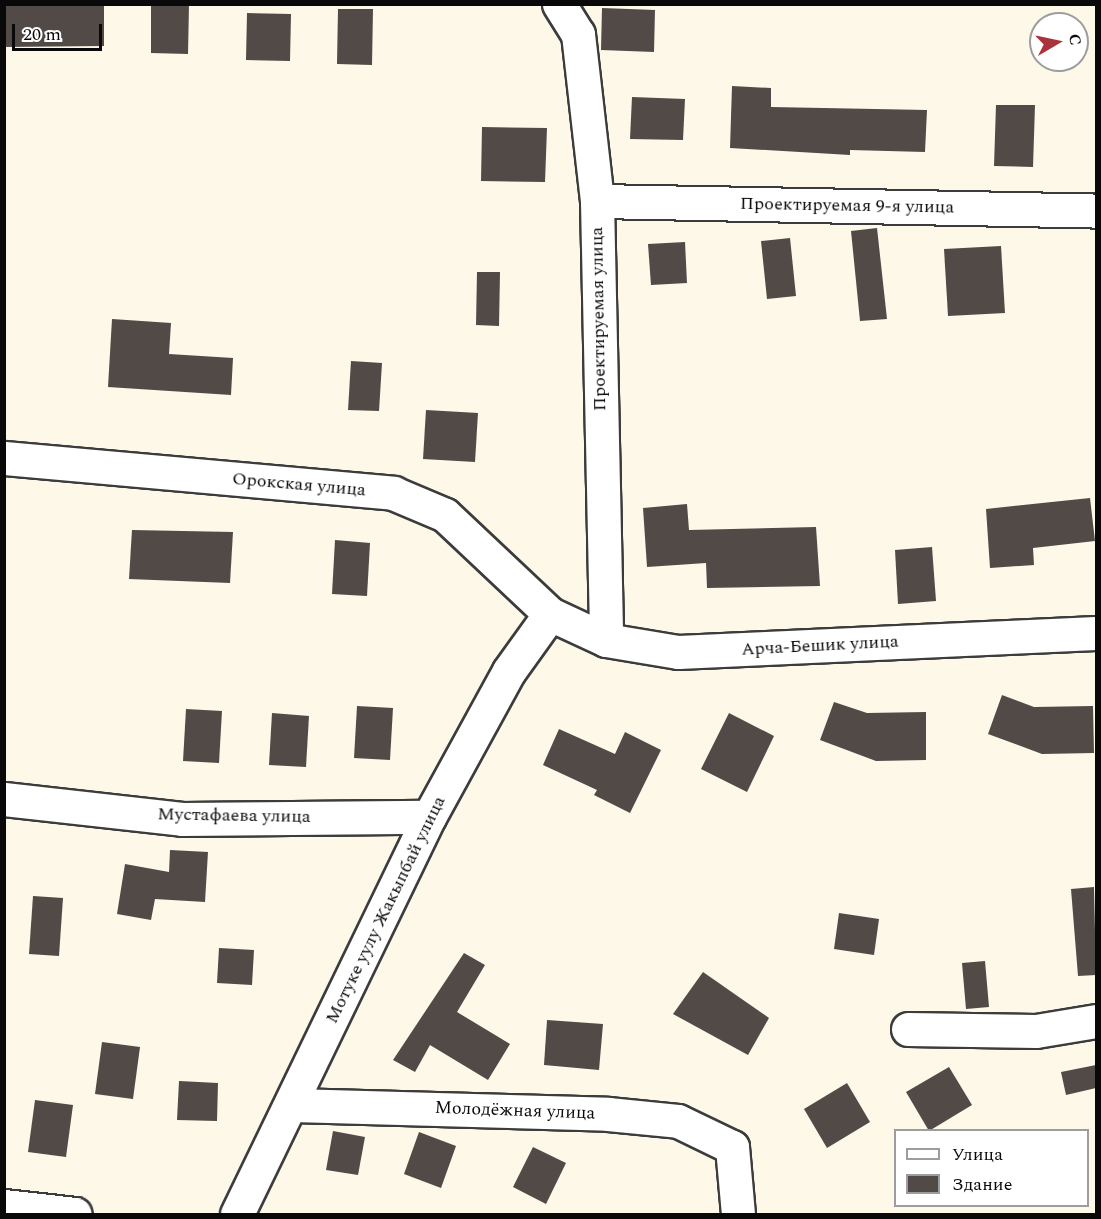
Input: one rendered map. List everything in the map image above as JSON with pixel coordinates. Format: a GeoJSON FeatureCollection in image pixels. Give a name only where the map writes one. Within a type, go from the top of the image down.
{"type":"FeatureCollection","features":[{"type":"Feature","properties":{"kind":"street","name":"Проектируемая улица"},"geometry":{"type":"LineString","coordinates":[[559,4],[578,34],[597,201],[606,639]]}},
{"type":"Feature","properties":{"kind":"street","name":"Проектируемая 9-я улица"},"geometry":{"type":"LineString","coordinates":[[597,201],[1096,211]]}},
{"type":"Feature","properties":{"kind":"street","name":"Орокская улица"},"geometry":{"type":"LineString","coordinates":[[4,458],[393,493],[445,515],[550,614]]}},
{"type":"Feature","properties":{"kind":"street","name":"Арча-Бешик улица"},"geometry":{"type":"LineString","coordinates":[[550,614],[606,639],[678,652],[1096,633]]}},
{"type":"Feature","properties":{"kind":"street","name":"Мотуке уулу Жакыпбай улица"},"geometry":{"type":"LineString","coordinates":[[237,1215],[429,817],[509,671],[550,614]]}},
{"type":"Feature","properties":{"kind":"street","name":"Мустафаева улица"},"geometry":{"type":"LineString","coordinates":[[4,799],[182,819],[429,817]]}},
{"type":"Feature","properties":{"kind":"street"},"geometry":{"type":"LineString","coordinates":[[908,1029],[1036,1031],[1096,1021]]}},
{"type":"Feature","properties":{"kind":"street","name":"Молодёжная улица"},"geometry":{"type":"LineString","coordinates":[[292,1105],[608,1114],[678,1121],[732,1147],[738,1215]]}},
{"type":"Feature","properties":{"kind":"street"},"geometry":{"type":"LineString","coordinates":[[4,1206],[75,1215]]}},
{"type":"Feature","properties":{"kind":"building"},"geometry":{"type":"Polygon","coordinates":[[[4,4],[104,4],[104,46],[4,47],[4,4]]]}},
{"type":"Feature","properties":{"kind":"building"},"geometry":{"type":"Polygon","coordinates":[[[151,4],[189,4],[188,54],[151,53],[151,4]]]}},
{"type":"Feature","properties":{"kind":"building"},"geometry":{"type":"Polygon","coordinates":[[[602,8],[655,10],[654,52],[601,50],[602,8]]]}},
{"type":"Feature","properties":{"kind":"building"},"geometry":{"type":"Polygon","coordinates":[[[338,9],[373,9],[372,65],[337,64],[338,9]]]}},
{"type":"Feature","properties":{"kind":"building"},"geometry":{"type":"Polygon","coordinates":[[[247,13],[291,14],[290,61],[246,60],[247,13]]]}},
{"type":"Feature","properties":{"kind":"building"},"geometry":{"type":"Polygon","coordinates":[[[732,86],[771,88],[771,107],[927,110],[925,152],[850,150],[850,155],[730,148],[732,86]]]}},
{"type":"Feature","properties":{"kind":"building"},"geometry":{"type":"Polygon","coordinates":[[[632,97],[685,99],[683,140],[630,139],[632,97]]]}},
{"type":"Feature","properties":{"kind":"building"},"geometry":{"type":"Polygon","coordinates":[[[996,105],[1035,105],[1033,167],[994,166],[996,105]]]}},
{"type":"Feature","properties":{"kind":"building"},"geometry":{"type":"Polygon","coordinates":[[[482,127],[547,128],[545,182],[481,181],[482,127]]]}},
{"type":"Feature","properties":{"kind":"building"},"geometry":{"type":"Polygon","coordinates":[[[877,228],[887,319],[860,321],[851,231],[877,228]]]}},
{"type":"Feature","properties":{"kind":"building"},"geometry":{"type":"Polygon","coordinates":[[[790,238],[796,296],[767,299],[761,241],[790,238]]]}},
{"type":"Feature","properties":{"kind":"building"},"geometry":{"type":"Polygon","coordinates":[[[685,242],[687,283],[651,285],[648,244],[685,242]]]}},
{"type":"Feature","properties":{"kind":"building"},"geometry":{"type":"Polygon","coordinates":[[[1001,246],[1005,313],[948,316],[944,249],[1001,246]]]}},
{"type":"Feature","properties":{"kind":"building"},"geometry":{"type":"Polygon","coordinates":[[[477,272],[500,272],[499,326],[476,325],[477,272]]]}},
{"type":"Feature","properties":{"kind":"building"},"geometry":{"type":"Polygon","coordinates":[[[112,319],[171,323],[169,354],[233,358],[231,395],[108,387],[112,319]]]}},
{"type":"Feature","properties":{"kind":"building"},"geometry":{"type":"Polygon","coordinates":[[[351,361],[382,363],[379,411],[348,410],[351,361]]]}},
{"type":"Feature","properties":{"kind":"building"},"geometry":{"type":"Polygon","coordinates":[[[426,410],[478,413],[475,462],[423,459],[426,410]]]}},
{"type":"Feature","properties":{"kind":"building"},"geometry":{"type":"Polygon","coordinates":[[[1090,498],[1095,541],[1033,548],[1034,565],[990,568],[986,509],[1090,498]]]}},
{"type":"Feature","properties":{"kind":"building"},"geometry":{"type":"Polygon","coordinates":[[[687,504],[689,530],[816,527],[820,586],[707,588],[706,563],[647,567],[643,508],[687,504]]]}},
{"type":"Feature","properties":{"kind":"building"},"geometry":{"type":"Polygon","coordinates":[[[132,530],[233,532],[230,583],[129,579],[132,530]]]}},
{"type":"Feature","properties":{"kind":"building"},"geometry":{"type":"Polygon","coordinates":[[[335,540],[370,543],[367,596],[332,594],[335,540]]]}},
{"type":"Feature","properties":{"kind":"building"},"geometry":{"type":"Polygon","coordinates":[[[932,547],[936,601],[898,604],[895,550],[932,547]]]}},
{"type":"Feature","properties":{"kind":"building"},"geometry":{"type":"Polygon","coordinates":[[[1002,695],[1034,707],[1093,706],[1094,753],[1042,754],[988,734],[1002,695]]]}},
{"type":"Feature","properties":{"kind":"building"},"geometry":{"type":"Polygon","coordinates":[[[834,702],[867,713],[926,712],[926,760],[876,761],[820,740],[834,702]]]}},
{"type":"Feature","properties":{"kind":"building"},"geometry":{"type":"Polygon","coordinates":[[[357,706],[393,708],[390,760],[354,758],[357,706]]]}},
{"type":"Feature","properties":{"kind":"building"},"geometry":{"type":"Polygon","coordinates":[[[186,709],[222,711],[219,763],[183,761],[186,709]]]}},
{"type":"Feature","properties":{"kind":"building"},"geometry":{"type":"Polygon","coordinates":[[[272,713],[309,716],[306,767],[269,765],[272,713]]]}},
{"type":"Feature","properties":{"kind":"building"},"geometry":{"type":"Polygon","coordinates":[[[729,713],[774,736],[747,792],[701,769],[729,713]]]}},
{"type":"Feature","properties":{"kind":"building"},"geometry":{"type":"Polygon","coordinates":[[[559,729],[615,754],[625,732],[661,750],[630,813],[594,795],[597,790],[543,765],[559,729]]]}},
{"type":"Feature","properties":{"kind":"building"},"geometry":{"type":"Polygon","coordinates":[[[170,850],[208,852],[205,902],[155,899],[151,920],[117,914],[125,864],[169,872],[170,850]]]}},
{"type":"Feature","properties":{"kind":"building"},"geometry":{"type":"Polygon","coordinates":[[[1094,887],[1096,975],[1078,976],[1071,889],[1094,887]]]}},
{"type":"Feature","properties":{"kind":"building"},"geometry":{"type":"Polygon","coordinates":[[[33,896],[63,898],[59,956],[29,954],[33,896]]]}},
{"type":"Feature","properties":{"kind":"building"},"geometry":{"type":"Polygon","coordinates":[[[839,913],[879,919],[874,955],[834,949],[839,913]]]}},
{"type":"Feature","properties":{"kind":"building"},"geometry":{"type":"Polygon","coordinates":[[[219,948],[254,950],[252,985],[217,983],[219,948]]]}},
{"type":"Feature","properties":{"kind":"building"},"geometry":{"type":"Polygon","coordinates":[[[464,953],[485,965],[457,1012],[510,1044],[488,1080],[430,1045],[415,1072],[393,1060],[464,953]]]}},
{"type":"Feature","properties":{"kind":"building"},"geometry":{"type":"Polygon","coordinates":[[[985,961],[989,1007],[966,1009],[962,963],[985,961]]]}},
{"type":"Feature","properties":{"kind":"building"},"geometry":{"type":"Polygon","coordinates":[[[703,972],[769,1018],[748,1055],[673,1014],[703,972]]]}},
{"type":"Feature","properties":{"kind":"building"},"geometry":{"type":"Polygon","coordinates":[[[547,1020],[603,1024],[599,1070],[544,1065],[547,1020]]]}},
{"type":"Feature","properties":{"kind":"building"},"geometry":{"type":"Polygon","coordinates":[[[102,1042],[140,1047],[133,1099],[95,1094],[102,1042]]]}},
{"type":"Feature","properties":{"kind":"building"},"geometry":{"type":"Polygon","coordinates":[[[1096,1065],[1096,1088],[1066,1095],[1061,1072],[1096,1065]]]}},
{"type":"Feature","properties":{"kind":"building"},"geometry":{"type":"Polygon","coordinates":[[[949,1067],[972,1105],[932,1129],[928,1129],[906,1092],[949,1067]]]}},
{"type":"Feature","properties":{"kind":"building"},"geometry":{"type":"Polygon","coordinates":[[[179,1081],[218,1083],[217,1121],[177,1120],[179,1081]]]}},
{"type":"Feature","properties":{"kind":"building"},"geometry":{"type":"Polygon","coordinates":[[[847,1083],[870,1122],[827,1148],[804,1109],[847,1083]]]}},
{"type":"Feature","properties":{"kind":"building"},"geometry":{"type":"Polygon","coordinates":[[[35,1100],[73,1105],[66,1157],[28,1152],[35,1100]]]}},
{"type":"Feature","properties":{"kind":"building"},"geometry":{"type":"Polygon","coordinates":[[[333,1131],[365,1137],[358,1175],[326,1170],[333,1131]]]}},
{"type":"Feature","properties":{"kind":"building"},"geometry":{"type":"Polygon","coordinates":[[[419,1132],[456,1146],[441,1188],[404,1174],[419,1132]]]}},
{"type":"Feature","properties":{"kind":"building"},"geometry":{"type":"Polygon","coordinates":[[[533,1147],[566,1163],[546,1204],[513,1187],[533,1147]]]}}]}
